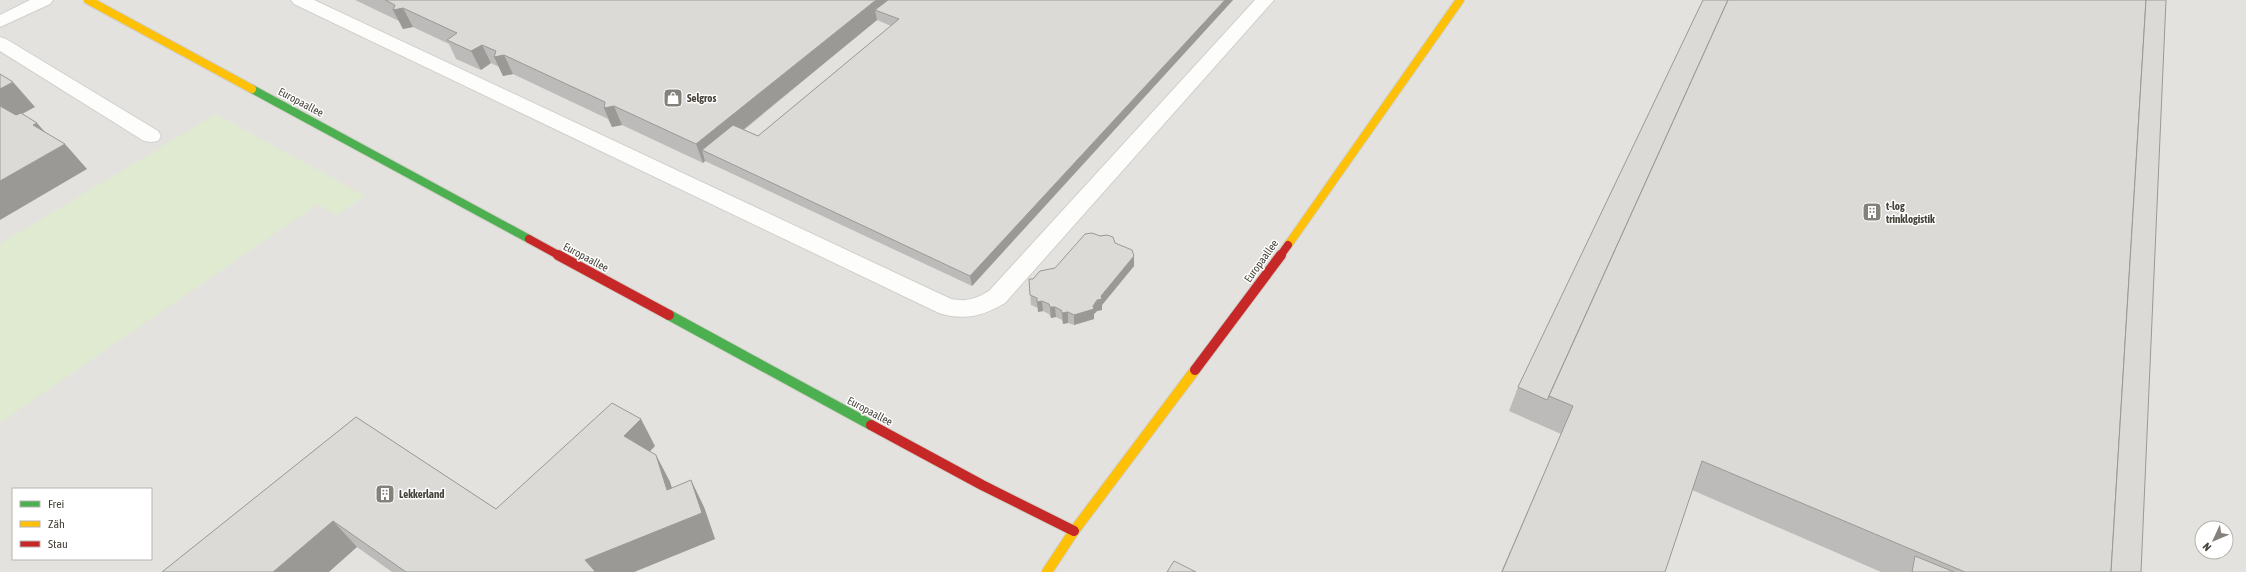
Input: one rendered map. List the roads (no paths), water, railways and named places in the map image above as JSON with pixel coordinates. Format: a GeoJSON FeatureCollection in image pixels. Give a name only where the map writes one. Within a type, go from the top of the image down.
{"type":"FeatureCollection","features":[{"type":"Feature","properties":{"kind":"street","name":"Europaallee"},"geometry":{"type":"LineString","coordinates":[[88,0],[975,481],[1074,531]]}},
{"type":"Feature","properties":{"kind":"street","name":"Europaallee"},"geometry":{"type":"LineString","coordinates":[[1047,572],[1074,531],[1275,263],[1460,0]]}},
{"type":"Feature","properties":{"kind":"lane"},"geometry":{"type":"LineString","coordinates":[[0,22],[44,0]]}},
{"type":"Feature","properties":{"kind":"lane"},"geometry":{"type":"LineString","coordinates":[[300,0],[946,307],[964,311],[982,307],[997,297],[1265,0]]}},
{"type":"Feature","properties":{"kind":"lane"},"geometry":{"type":"LineString","coordinates":[[0,43],[151,136]]}},
{"type":"Feature","properties":{"kind":"place","name":"Selgros"},"geometry":{"type":"Point","coordinates":[673,98]}},
{"type":"Feature","properties":{"kind":"place","name":"t-log trinklogistik"},"geometry":{"type":"Point","coordinates":[1872,212]}},
{"type":"Feature","properties":{"kind":"place","name":"Lekkerland"},"geometry":{"type":"Point","coordinates":[385,494]}}]}
